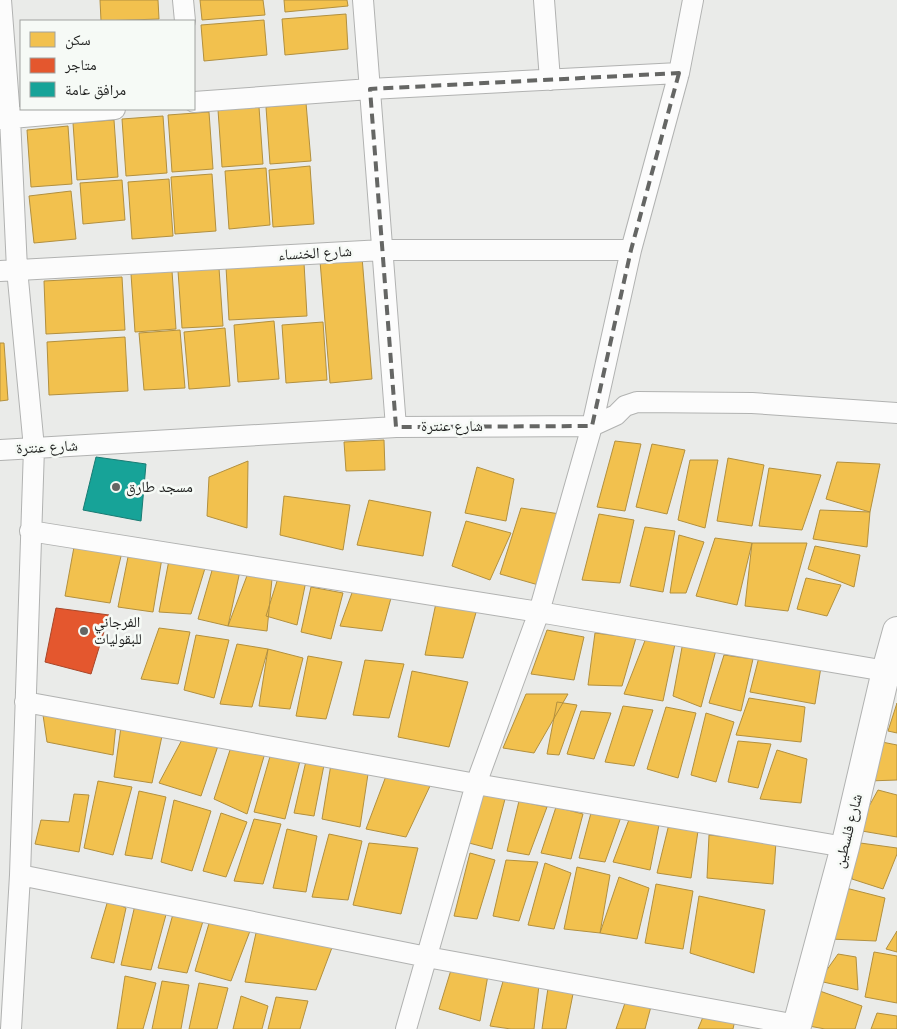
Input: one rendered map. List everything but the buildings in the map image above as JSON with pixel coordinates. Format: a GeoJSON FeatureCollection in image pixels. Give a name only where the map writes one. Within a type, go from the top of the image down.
{"type":"FeatureCollection","features":[{"type":"Feature","properties":{"kind":"street"},"geometry":{"type":"LineString","coordinates":[[1,0],[9,270],[34,448],[20,876],[11,1029]]}},
{"type":"Feature","properties":{"kind":"street"},"geometry":{"type":"LineString","coordinates":[[183,0],[185,20]]}},
{"type":"Feature","properties":{"kind":"street"},"geometry":{"type":"LineString","coordinates":[[363,0],[396,426]]}},
{"type":"Feature","properties":{"kind":"street"},"geometry":{"type":"LineString","coordinates":[[544,0],[550,80]]}},
{"type":"Feature","properties":{"kind":"street"},"geometry":{"type":"LineString","coordinates":[[406,1029],[476,784],[539,612],[592,426],[631,250],[679,73],[693,0]]}},
{"type":"Feature","properties":{"kind":"street"},"geometry":{"type":"LineString","coordinates":[[195,102],[370,89],[679,73]]}},
{"type":"Feature","properties":{"kind":"street"},"geometry":{"type":"LineString","coordinates":[[5,119],[103,110]]}},
{"type":"Feature","properties":{"kind":"street","name":"شارع الخنساء"},"geometry":{"type":"LineString","coordinates":[[9,270],[382,250],[631,250]]}},
{"type":"Feature","properties":{"kind":"street","name":"شارع عنترة"},"geometry":{"type":"LineString","coordinates":[[0,450],[396,426],[592,426],[616,415],[626,406],[637,402],[752,402],[897,413]]}},
{"type":"Feature","properties":{"kind":"street"},"geometry":{"type":"LineString","coordinates":[[30,531],[539,612],[892,672]]}},
{"type":"Feature","properties":{"kind":"street","name":"شارع فلسطين"},"geometry":{"type":"LineString","coordinates":[[796,1027],[892,672],[897,631]]}},
{"type":"Feature","properties":{"kind":"street"},"geometry":{"type":"LineString","coordinates":[[25,702],[476,784],[845,847]]}},
{"type":"Feature","properties":{"kind":"street"},"geometry":{"type":"LineString","coordinates":[[20,876],[427,957],[796,1027]]}},
{"type":"Feature","properties":{"kind":"highlighted area"},"geometry":{"type":"Polygon","coordinates":[[[679,73],[631,250],[592,426],[396,427],[370,89],[679,73]]]}},
{"type":"Feature","properties":{"kind":"place","name":"مسجد طارق"},"geometry":{"type":"Point","coordinates":[116,487]}},
{"type":"Feature","properties":{"kind":"place","name":"الفرجاني للبقوليات"},"geometry":{"type":"Point","coordinates":[84,631]}}]}
